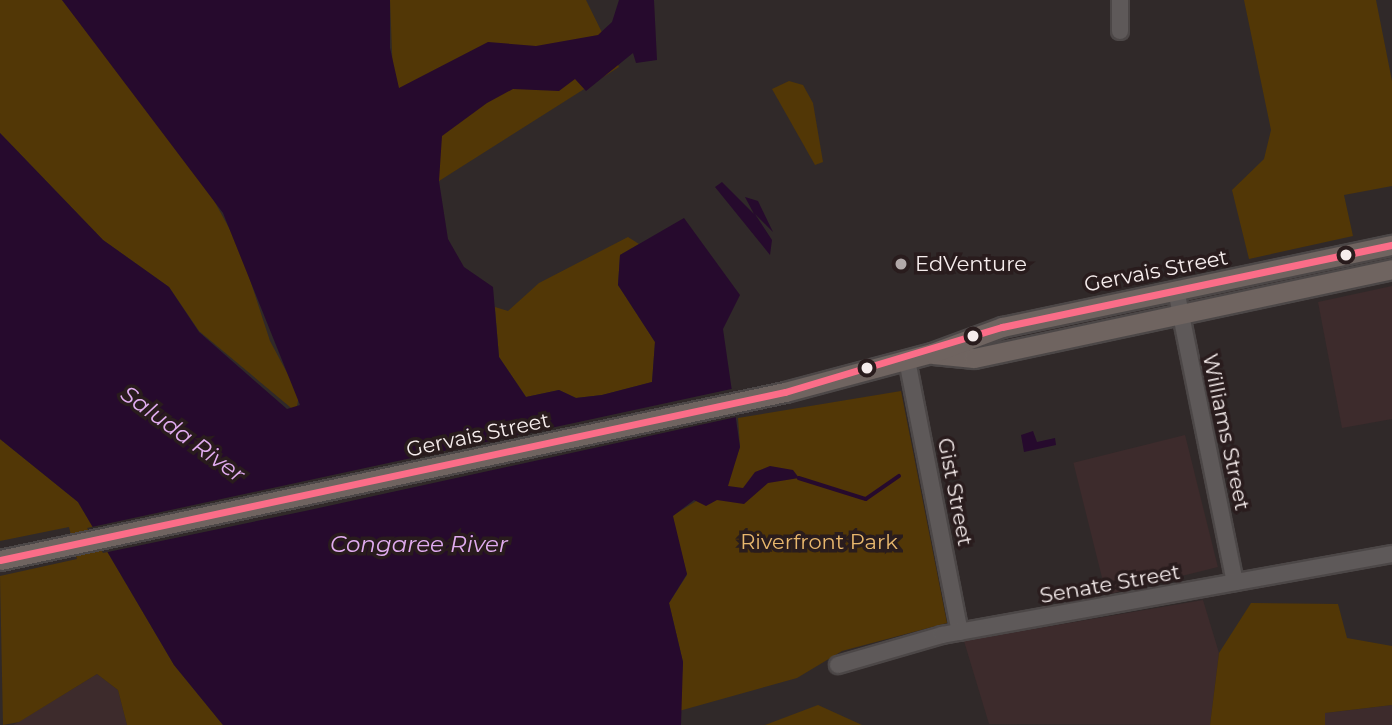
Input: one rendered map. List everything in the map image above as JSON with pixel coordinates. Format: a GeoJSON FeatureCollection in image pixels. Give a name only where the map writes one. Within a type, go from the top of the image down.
{"type":"FeatureCollection","features":[{"type":"Feature","properties":{"kind":"main road","name":"Gervais Street"},"geometry":{"type":"LineString","coordinates":[[0,560],[785,392],[932,354],[977,333],[1392,245]]}},
{"type":"Feature","properties":{"kind":"main road","name":"Gervais Street"},"geometry":{"type":"LineString","coordinates":[[932,354],[974,358],[1392,270]]}},
{"type":"Feature","properties":{"kind":"street"},"geometry":{"type":"LineString","coordinates":[[1120,0],[1120,31]]}},
{"type":"Feature","properties":{"kind":"street","name":"Williams Street"},"geometry":{"type":"LineString","coordinates":[[1175,290],[1235,582]]}},
{"type":"Feature","properties":{"kind":"street","name":"Gist Street"},"geometry":{"type":"LineString","coordinates":[[907,360],[960,632]]}},
{"type":"Feature","properties":{"kind":"street","name":"Senate Street"},"geometry":{"type":"LineString","coordinates":[[838,665],[960,632],[1392,554]]}},
{"type":"Feature","properties":{"kind":"shaded area"},"geometry":{"type":"Polygon","coordinates":[[[1392,286],[1392,419],[1342,428],[1318,302],[1392,286]]]}},
{"type":"Feature","properties":{"kind":"shaded area"},"geometry":{"type":"Polygon","coordinates":[[[1185,435],[1218,567],[1106,595],[1073,463],[1185,435]]]}},
{"type":"Feature","properties":{"kind":"shaded area"},"geometry":{"type":"Polygon","coordinates":[[[1203,600],[1219,653],[1210,725],[989,724],[964,641],[1203,600]]]}},
{"type":"Feature","properties":{"kind":"shaded area"},"geometry":{"type":"Polygon","coordinates":[[[97,674],[118,690],[127,725],[13,725],[97,674]]]}},
{"type":"Feature","properties":{"kind":"shaded area"},"geometry":{"type":"Polygon","coordinates":[[[1392,705],[1392,725],[1325,725],[1325,713],[1392,705]]]}},
{"type":"Feature","properties":{"kind":"green space"},"geometry":{"type":"Polygon","coordinates":[[[0,0],[62,0],[201,177],[239,246],[270,341],[299,395],[296,412],[199,331],[169,287],[103,240],[0,133],[0,0]]]}},
{"type":"Feature","properties":{"kind":"green space"},"geometry":{"type":"Polygon","coordinates":[[[390,0],[586,0],[619,67],[439,181],[439,140],[409,110],[393,77],[390,0]]]}},
{"type":"Feature","properties":{"kind":"green space"},"geometry":{"type":"Polygon","coordinates":[[[1244,0],[1376,0],[1392,81],[1392,186],[1344,195],[1353,236],[1249,259],[1232,190],[1264,159],[1271,130],[1244,0]]]}},
{"type":"Feature","properties":{"kind":"green space"},"geometry":{"type":"Polygon","coordinates":[[[789,81],[803,85],[813,103],[823,162],[815,165],[772,89],[789,81]]]}},
{"type":"Feature","properties":{"kind":"green space"},"geometry":{"type":"Polygon","coordinates":[[[628,237],[639,244],[620,255],[618,285],[655,342],[652,382],[602,395],[576,398],[559,390],[526,397],[499,357],[495,307],[508,311],[539,283],[628,237]]]}},
{"type":"Feature","properties":{"kind":"green space","name":"Riverfront Park"},"geometry":{"type":"Polygon","coordinates":[[[901,391],[947,623],[842,651],[797,678],[679,711],[683,662],[669,603],[687,575],[672,516],[727,482],[740,447],[738,418],[901,391]]]}},
{"type":"Feature","properties":{"kind":"green space"},"geometry":{"type":"Polygon","coordinates":[[[0,439],[78,502],[174,665],[223,725],[127,725],[118,690],[97,674],[19,722],[3,725],[0,576],[77,559],[69,527],[0,541],[0,439]]]}},
{"type":"Feature","properties":{"kind":"green space"},"geometry":{"type":"Polygon","coordinates":[[[1251,603],[1338,604],[1347,638],[1392,646],[1392,705],[1325,713],[1325,725],[1210,725],[1219,653],[1251,603]]]}},
{"type":"Feature","properties":{"kind":"green space"},"geometry":{"type":"Polygon","coordinates":[[[818,705],[862,725],[765,725],[818,705]]]}},
{"type":"Feature","properties":{"kind":"water","name":"Congaree River"},"geometry":{"type":"Polygon","coordinates":[[[62,0],[390,0],[390,48],[399,88],[488,42],[536,46],[598,35],[612,22],[619,0],[654,0],[657,60],[636,63],[633,53],[586,91],[575,79],[559,91],[513,89],[487,103],[442,136],[439,181],[448,239],[464,267],[493,287],[499,357],[526,397],[559,390],[576,398],[602,395],[652,382],[655,342],[618,285],[620,255],[684,218],[740,295],[723,329],[740,447],[728,486],[743,488],[755,472],[770,466],[793,470],[799,478],[768,483],[744,504],[717,500],[706,506],[694,500],[673,516],[687,574],[669,603],[683,662],[681,725],[223,725],[174,665],[78,502],[0,439],[0,133],[103,240],[169,287],[199,332],[287,409],[300,405],[223,213],[62,0]]]}},
{"type":"Feature","properties":{"kind":"water"},"geometry":{"type":"Polygon","coordinates":[[[722,182],[754,214],[745,197],[758,201],[773,232],[755,214],[772,240],[770,255],[715,187],[722,182]]]}},
{"type":"Feature","properties":{"kind":"water"},"geometry":{"type":"Polygon","coordinates":[[[1033,431],[1037,442],[1055,438],[1056,445],[1024,452],[1021,435],[1033,431]]]}},
{"type":"Feature","properties":{"kind":"pier"},"geometry":{"type":"Polygon","coordinates":[[[736,388],[741,416],[305,511],[103,553],[87,528],[736,388]]]}},
{"type":"Feature","properties":{"kind":"waterway"},"geometry":{"type":"LineString","coordinates":[[799,478],[866,499],[899,476]]}},
{"type":"Feature","properties":{"kind":"transit line"},"geometry":{"type":"LineString","coordinates":[[0,560],[785,392],[1002,327],[1392,245]]}},
{"type":"Feature","properties":{"kind":"place","name":"EdVenture"},"geometry":{"type":"Point","coordinates":[901,264]}},
{"type":"Feature","properties":{"kind":"water label","name":"Saluda River"},"geometry":{"type":"Point","coordinates":[183,434]}}]}
